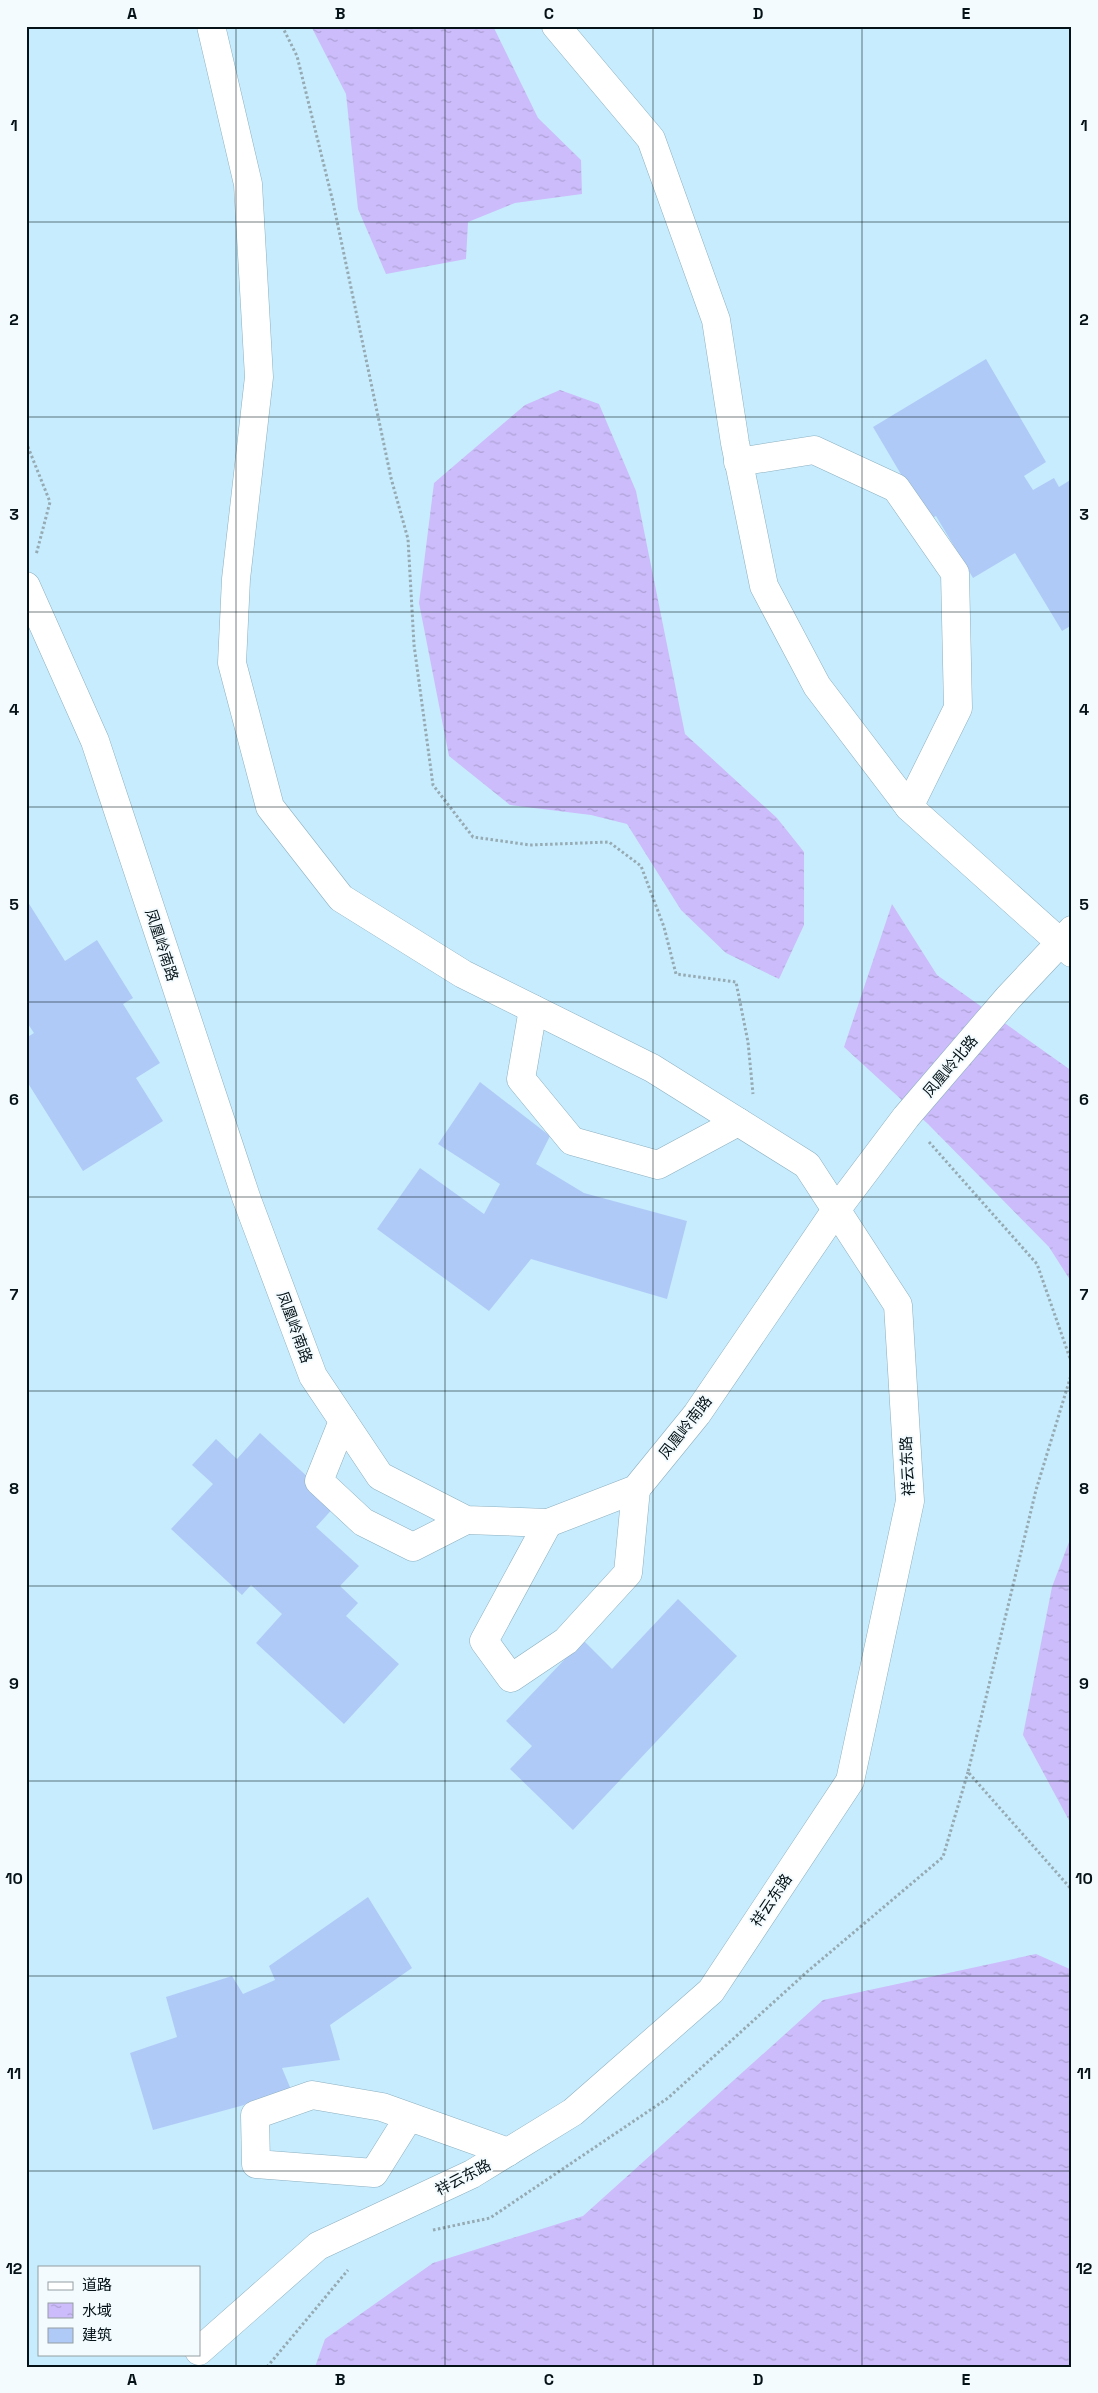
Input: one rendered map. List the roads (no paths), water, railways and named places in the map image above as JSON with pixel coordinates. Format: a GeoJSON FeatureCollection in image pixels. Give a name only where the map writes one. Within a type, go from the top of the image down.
{"type":"FeatureCollection","features":[{"type":"Feature","properties":{"kind":"street","name":"祥云东路"},"geometry":{"type":"LineString","coordinates":[[200,2350],[318,2246],[472,2174],[574,2112],[710,1991],[850,1781],[910,1501],[898,1305],[807,1165],[652,1068],[463,974],[341,898],[270,807],[232,663],[236,579],[259,377],[248,184],[211,26]]}},
{"type":"Feature","properties":{"kind":"street"},"geometry":{"type":"LineString","coordinates":[[556,26],[651,139],[716,320],[738,462],[764,586],[817,686],[909,807],[1068,942]]}},
{"type":"Feature","properties":{"kind":"street"},"geometry":{"type":"LineString","coordinates":[[738,462],[814,450],[896,488],[955,573],[958,708],[909,807]]}},
{"type":"Feature","properties":{"kind":"street","name":"凤凰岭南路"},"geometry":{"type":"LineString","coordinates":[[27,588],[95,742],[246,1197],[313,1376],[380,1476],[466,1520],[548,1523],[636,1489],[697,1414],[836,1210]]}},
{"type":"Feature","properties":{"kind":"street","name":"凤凰岭北路"},"geometry":{"type":"LineString","coordinates":[[836,1210],[906,1117],[1008,998],[1068,942]]}},
{"type":"Feature","properties":{"kind":"street"},"geometry":{"type":"LineString","coordinates":[[533,1009],[521,1079],[572,1141],[658,1165],[747,1128]]}},
{"type":"Feature","properties":{"kind":"street"},"geometry":{"type":"LineString","coordinates":[[343,1421],[319,1481],[363,1522],[413,1547],[466,1520]]}},
{"type":"Feature","properties":{"kind":"street"},"geometry":{"type":"LineString","coordinates":[[548,1523],[484,1642],[511,1678],[566,1642],[628,1573],[636,1489]]}},
{"type":"Feature","properties":{"kind":"street"},"geometry":{"type":"LineString","coordinates":[[409,2117],[374,2173],[256,2164],[255,2115],[312,2095],[382,2107],[508,2152]]}},
{"type":"Feature","properties":{"kind":"street"},"geometry":{"type":"LineString","coordinates":[[184,2367],[185,2363],[193,2356]]}},
{"type":"Feature","properties":{"kind":"water"},"geometry":{"type":"Polygon","coordinates":[[[311,26],[493,26],[538,118],[581,160],[582,194],[515,203],[468,222],[466,259],[386,274],[358,209],[346,94],[311,26]]]}},
{"type":"Feature","properties":{"kind":"water"},"geometry":{"type":"Polygon","coordinates":[[[560,390],[599,404],[636,491],[685,734],[777,818],[804,852],[804,925],[779,979],[726,953],[681,910],[627,824],[591,815],[510,805],[449,756],[419,603],[434,483],[525,405],[560,390]]]}},
{"type":"Feature","properties":{"kind":"water"},"geometry":{"type":"Polygon","coordinates":[[[892,904],[937,975],[1072,1071],[1072,1283],[1049,1247],[928,1124],[844,1047],[892,904]]]}},
{"type":"Feature","properties":{"kind":"water"},"geometry":{"type":"Polygon","coordinates":[[[1072,1534],[1072,1826],[1023,1735],[1052,1587],[1072,1534]]]}},
{"type":"Feature","properties":{"kind":"water"},"geometry":{"type":"Polygon","coordinates":[[[1036,1954],[1072,1970],[1072,2367],[315,2367],[325,2339],[433,2263],[583,2216],[823,2000],[1036,1954]]]}}]}
